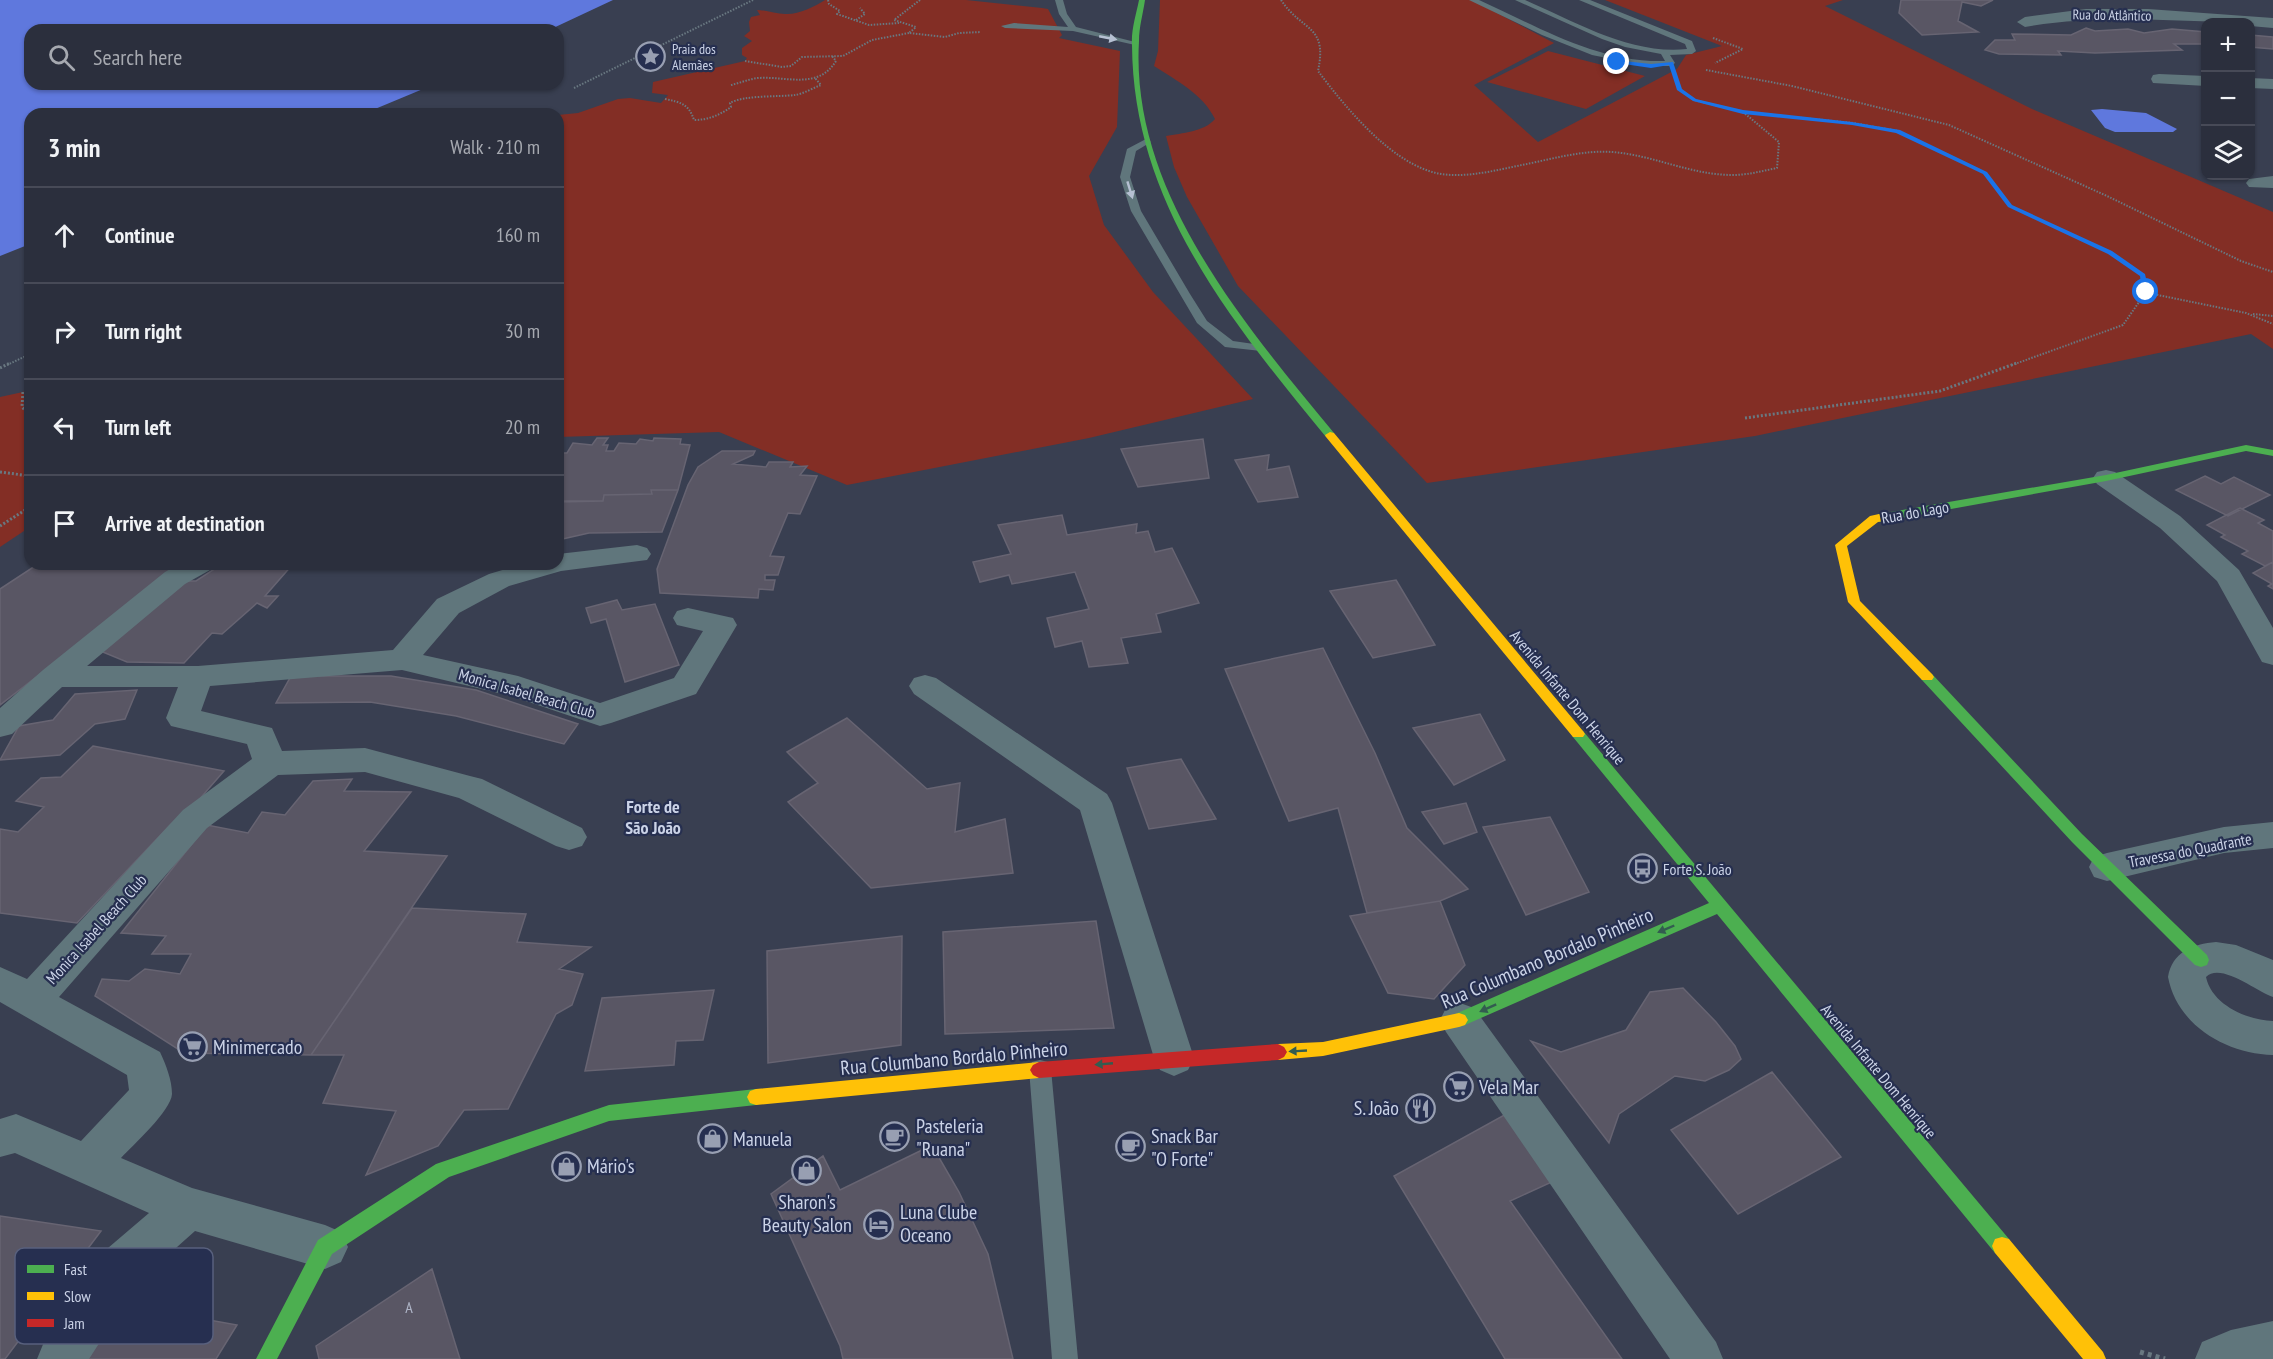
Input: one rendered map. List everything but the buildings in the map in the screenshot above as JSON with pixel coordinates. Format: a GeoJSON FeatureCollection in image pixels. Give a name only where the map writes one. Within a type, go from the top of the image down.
{"type":"FeatureCollection","features":[{"type":"Feature","properties":{"kind":"street","name":"Avenida Infante Dom Henrique"},"geometry":{"type":"LineString","coordinates":[[1142,0],[1135,43],[1137,92],[1146,142],[1155,171],[1190,245],[1228,308],[1257,348],[2096,1359]]}},
{"type":"Feature","properties":{"kind":"street","name":"Rua do Atlântico"},"geometry":{"type":"LineString","coordinates":[[2025,22],[2057,15],[2092,12],[2273,23]]}},
{"type":"Feature","properties":{"kind":"street"},"geometry":{"type":"LineString","coordinates":[[2159,80],[2201,81]]}},
{"type":"Feature","properties":{"kind":"street"},"geometry":{"type":"LineString","coordinates":[[2255,83],[2273,84]]}},
{"type":"Feature","properties":{"kind":"street","name":"Rua do Lago"},"geometry":{"type":"LineString","coordinates":[[2107,867],[1854,602],[1841,545],[1874,519],[2106,478],[2246,448],[2273,453]]}},
{"type":"Feature","properties":{"kind":"street"},"geometry":{"type":"LineString","coordinates":[[2106,478],[2170,522],[2229,576],[2273,655]]}},
{"type":"Feature","properties":{"kind":"street"},"geometry":{"type":"LineString","coordinates":[[564,563],[637,554]]}},
{"type":"Feature","properties":{"kind":"street"},"geometry":{"type":"LineString","coordinates":[[0,726],[54,677],[175,578],[189,570]]}},
{"type":"Feature","properties":{"kind":"street"},"geometry":{"type":"LineString","coordinates":[[402,660],[448,606],[499,580],[535,570]]}},
{"type":"Feature","properties":{"kind":"street","name":"Monica Isabel Beach Club"},"geometry":{"type":"LineString","coordinates":[[54,677],[198,676],[402,660],[518,687],[600,715],[685,686],[722,625],[688,618]]}},
{"type":"Feature","properties":{"kind":"street"},"geometry":{"type":"LineString","coordinates":[[198,676],[182,718],[260,736],[270,763],[365,760],[470,788],[568,837]]}},
{"type":"Feature","properties":{"kind":"street"},"geometry":{"type":"LineString","coordinates":[[926,686],[1095,803],[1174,1058]]}},
{"type":"Feature","properties":{"kind":"street","name":"Monica Isabel Beach Club"},"geometry":{"type":"LineString","coordinates":[[15,992],[195,819],[270,763]]}},
{"type":"Feature","properties":{"kind":"street","name":"Travessa do Quadrante"},"geometry":{"type":"LineString","coordinates":[[2107,867],[2224,840],[2273,835]]}},
{"type":"Feature","properties":{"kind":"street"},"geometry":{"type":"LineString","coordinates":[[2107,867],[2201,960]]}},
{"type":"Feature","properties":{"kind":"street","name":"Rua Columbano Bordalo Pinheiro"},"geometry":{"type":"LineString","coordinates":[[266,1359],[325,1247],[443,1170],[609,1113],[861,1085],[1174,1058],[1323,1049],[1460,1020],[1719,906]]}},
{"type":"Feature","properties":{"kind":"street"},"geometry":{"type":"LineString","coordinates":[[2273,981],[2244,964],[2229,959],[2201,960],[2191,966],[2187,974],[2188,987],[2196,1001],[2214,1018],[2249,1035],[2273,1038]]}},
{"type":"Feature","properties":{"kind":"street"},"geometry":{"type":"LineString","coordinates":[[15,992],[146,1065],[152,1096],[88,1163]]}},
{"type":"Feature","properties":{"kind":"street"},"geometry":{"type":"LineString","coordinates":[[1460,1020],[1699,1359]]}},
{"type":"Feature","properties":{"kind":"street"},"geometry":{"type":"LineString","coordinates":[[0,1138],[16,1132],[188,1208],[325,1247]]}},
{"type":"Feature","properties":{"kind":"street"},"geometry":{"type":"LineString","coordinates":[[142,1248],[188,1208]]}},
{"type":"Feature","properties":{"kind":"street"},"geometry":{"type":"LineString","coordinates":[[61,1359],[71,1344]]}},
{"type":"Feature","properties":{"kind":"street"},"geometry":{"type":"LineString","coordinates":[[2219,1359],[2273,1344]]}},
{"type":"Feature","properties":{"kind":"lane"},"geometry":{"type":"LineString","coordinates":[[1059,0],[1063,14],[1073,29]]}},
{"type":"Feature","properties":{"kind":"lane"},"geometry":{"type":"LineString","coordinates":[[1473,0],[1617,62],[1651,66],[1671,63],[1664,54]]}},
{"type":"Feature","properties":{"kind":"lane"},"geometry":{"type":"LineString","coordinates":[[1519,0],[1646,52],[1676,55],[1692,51],[1689,43],[1583,0]]}},
{"type":"Feature","properties":{"kind":"lane"},"geometry":{"type":"LineString","coordinates":[[1005,26],[1024,25],[1055,30],[1073,29],[1135,43]]}},
{"type":"Feature","properties":{"kind":"lane"},"geometry":{"type":"LineString","coordinates":[[1146,142],[1132,149],[1125,177],[1136,211],[1203,323],[1229,344],[1257,348]]}},
{"type":"Feature","properties":{"kind":"lane"},"geometry":{"type":"LineString","coordinates":[[1040,1070],[1065,1359]]}},
{"type":"Feature","properties":{"kind":"path"},"geometry":{"type":"LineString","coordinates":[[574,88],[753,0]]}},
{"type":"Feature","properties":{"kind":"path"},"geometry":{"type":"LineString","coordinates":[[828,0],[829,4],[840,10],[837,14],[844,18],[869,25],[903,23]]}},
{"type":"Feature","properties":{"kind":"path"},"geometry":{"type":"LineString","coordinates":[[909,33],[916,27],[894,20],[920,0]]}},
{"type":"Feature","properties":{"kind":"path"},"geometry":{"type":"LineString","coordinates":[[1281,0],[1285,9],[1319,38],[1323,51],[1318,71],[1338,98],[1406,160],[1416,167],[1440,174],[1468,174],[1576,154],[1612,152],[1734,177],[1756,175],[1777,168],[1779,141],[1743,112]]}},
{"type":"Feature","properties":{"kind":"path"},"geometry":{"type":"LineString","coordinates":[[856,20],[865,14],[860,8]]}},
{"type":"Feature","properties":{"kind":"path"},"geometry":{"type":"LineString","coordinates":[[745,61],[782,67],[791,66],[795,60],[804,56],[816,54],[846,56],[868,42],[886,36],[909,33],[945,37],[959,33]]}},
{"type":"Feature","properties":{"kind":"path"},"geometry":{"type":"LineString","coordinates":[[1689,43],[1716,38],[1743,49],[1713,64]]}},
{"type":"Feature","properties":{"kind":"path"},"geometry":{"type":"LineString","coordinates":[[731,85],[758,78],[824,77],[836,61],[831,56]]}},
{"type":"Feature","properties":{"kind":"path"},"geometry":{"type":"LineString","coordinates":[[1671,63],[1680,90],[1694,100],[1743,112],[1852,123],[1898,131],[1985,173],[2010,206],[2110,252],[2143,275],[2146,292],[2122,325],[1940,391],[1745,418]]}},
{"type":"Feature","properties":{"kind":"path"},"geometry":{"type":"LineString","coordinates":[[1706,66],[1700,69],[1792,86],[1949,126],[2107,196],[2241,261],[2273,272]]}},
{"type":"Feature","properties":{"kind":"path"},"geometry":{"type":"LineString","coordinates":[[665,99],[687,103],[694,120],[700,121],[727,110],[731,107],[730,103],[737,99],[804,93],[820,84],[815,78]]}},
{"type":"Feature","properties":{"kind":"path"},"geometry":{"type":"LineString","coordinates":[[2148,293],[2246,313],[2273,316]]}},
{"type":"Feature","properties":{"kind":"path"},"geometry":{"type":"LineString","coordinates":[[2246,313],[2273,324]]}},
{"type":"Feature","properties":{"kind":"path"},"geometry":{"type":"LineString","coordinates":[[0,368],[24,357]]}},
{"type":"Feature","properties":{"kind":"path"},"geometry":{"type":"LineString","coordinates":[[23,392],[22,407],[24,409]]}},
{"type":"Feature","properties":{"kind":"path"},"geometry":{"type":"LineString","coordinates":[[0,472],[24,475]]}},
{"type":"Feature","properties":{"kind":"path"},"geometry":{"type":"LineString","coordinates":[[0,526],[24,511]]}},
{"type":"Feature","properties":{"kind":"shaded area"},"geometry":{"type":"Polygon","coordinates":[[[825,0],[966,0],[1048,9],[1062,35],[1059,38],[1120,51],[1117,127],[1089,176],[1104,225],[1153,292],[1253,399],[1089,438],[847,485],[719,432],[564,437],[564,114],[578,113],[618,99],[630,98],[661,103],[668,95],[652,93],[653,82],[745,61],[747,58],[742,55],[742,48],[752,41],[744,36],[750,31],[751,17],[760,15],[757,10],[790,14],[811,8],[825,0]]]}},
{"type":"Feature","properties":{"kind":"shaded area"},"geometry":{"type":"Polygon","coordinates":[[[1160,0],[1472,0],[1554,43],[1474,85],[1538,142],[1677,69],[1686,55],[1722,46],[1605,0],[1843,0],[1825,6],[2032,109],[2273,212],[2273,349],[2251,334],[1755,436],[1427,483],[1238,286],[1187,197],[1174,167],[1166,136],[1205,127],[1215,119],[1204,102],[1196,95],[1154,66],[1158,51],[1160,0]]]}},
{"type":"Feature","properties":{"kind":"shaded area"},"geometry":{"type":"Polygon","coordinates":[[[1548,51],[1645,76],[1586,109],[1487,82],[1548,51]]]}},
{"type":"Feature","properties":{"kind":"shaded area"},"geometry":{"type":"Polygon","coordinates":[[[23,392],[24,531],[0,547],[0,397],[23,392]]]}},
{"type":"Feature","properties":{"kind":"water"},"geometry":{"type":"Polygon","coordinates":[[[0,0],[613,0],[562,24],[24,24],[24,90],[421,90],[377,108],[24,108],[24,246],[0,256],[0,0]]]}},
{"type":"Feature","properties":{"kind":"water"},"geometry":{"type":"Polygon","coordinates":[[[2091,110],[2146,113],[2177,129],[2173,132],[2115,132],[2105,128],[2091,110]]]}},
{"type":"Feature","properties":{"kind":"traffic: fast"},"geometry":{"type":"LineString","coordinates":[[1142,0],[1135,45],[1138,101],[1151,155],[1170,207],[1196,256],[1226,303],[1330,435]]}},
{"type":"Feature","properties":{"kind":"traffic: fast"},"geometry":{"type":"LineString","coordinates":[[1879,518],[2106,478],[2246,448],[2273,453]]}},
{"type":"Feature","properties":{"kind":"traffic: fast"},"geometry":{"type":"LineString","coordinates":[[1927,677],[2077,838],[2201,960]]}},
{"type":"Feature","properties":{"kind":"traffic: fast"},"geometry":{"type":"LineString","coordinates":[[1578,734],[2002,1246]]}},
{"type":"Feature","properties":{"kind":"traffic: fast"},"geometry":{"type":"LineString","coordinates":[[1459,1020],[1719,906]]}},
{"type":"Feature","properties":{"kind":"traffic: fast"},"geometry":{"type":"LineString","coordinates":[[266,1359],[325,1247],[443,1170],[609,1113],[756,1097]]}},
{"type":"Feature","properties":{"kind":"traffic: slow"},"geometry":{"type":"LineString","coordinates":[[1330,435],[1578,734]]}},
{"type":"Feature","properties":{"kind":"traffic: slow"},"geometry":{"type":"LineString","coordinates":[[1879,518],[1874,519],[1841,545],[1854,602],[1927,677]]}},
{"type":"Feature","properties":{"kind":"traffic: slow"},"geometry":{"type":"LineString","coordinates":[[1278,1052],[1323,1049],[1459,1020]]}},
{"type":"Feature","properties":{"kind":"traffic: slow"},"geometry":{"type":"LineString","coordinates":[[756,1097],[1039,1070]]}},
{"type":"Feature","properties":{"kind":"traffic: slow"},"geometry":{"type":"LineString","coordinates":[[2002,1246],[2096,1359]]}},
{"type":"Feature","properties":{"kind":"traffic: jam"},"geometry":{"type":"LineString","coordinates":[[1039,1070],[1278,1052]]}},
{"type":"Feature","properties":{"kind":"place","name":"Praia dos Alemães"},"geometry":{"type":"Point","coordinates":[651,57]}},
{"type":"Feature","properties":{"kind":"place","name":"Forte S. João"},"geometry":{"type":"Point","coordinates":[1642,869]}},
{"type":"Feature","properties":{"kind":"place","name":"Minimercado"},"geometry":{"type":"Point","coordinates":[192,1047]}},
{"type":"Feature","properties":{"kind":"place","name":"Vela Mar"},"geometry":{"type":"Point","coordinates":[1458,1087]}},
{"type":"Feature","properties":{"kind":"place","name":"S. João"},"geometry":{"type":"Point","coordinates":[1420,1108]}},
{"type":"Feature","properties":{"kind":"place","name":"Pasteleria \"Ruana\""},"geometry":{"type":"Point","coordinates":[895,1137]}},
{"type":"Feature","properties":{"kind":"place","name":"Manuela"},"geometry":{"type":"Point","coordinates":[712,1139]}},
{"type":"Feature","properties":{"kind":"place","name":"Snack Bar \"O Forte\""},"geometry":{"type":"Point","coordinates":[1130,1147]}},
{"type":"Feature","properties":{"kind":"place","name":"Mário's"},"geometry":{"type":"Point","coordinates":[566,1166]}},
{"type":"Feature","properties":{"kind":"place","name":"Sharon's Beauty Salon"},"geometry":{"type":"Point","coordinates":[807,1171]}},
{"type":"Feature","properties":{"kind":"place","name":"Luna Clube Oceano"},"geometry":{"type":"Point","coordinates":[879,1224]}},
{"type":"Feature","properties":{"kind":"district","name":"Forte de São João"},"geometry":{"type":"Point","coordinates":[653,817]}},
{"type":"Feature","properties":{"kind":"route"},"geometry":{"type":"LineString","coordinates":[[1617,62],[1651,66],[1671,63],[1680,90],[1694,100],[1743,112],[1852,123],[1898,131],[1985,173],[2010,206],[2110,252],[2143,275],[2146,292]]}}]}
